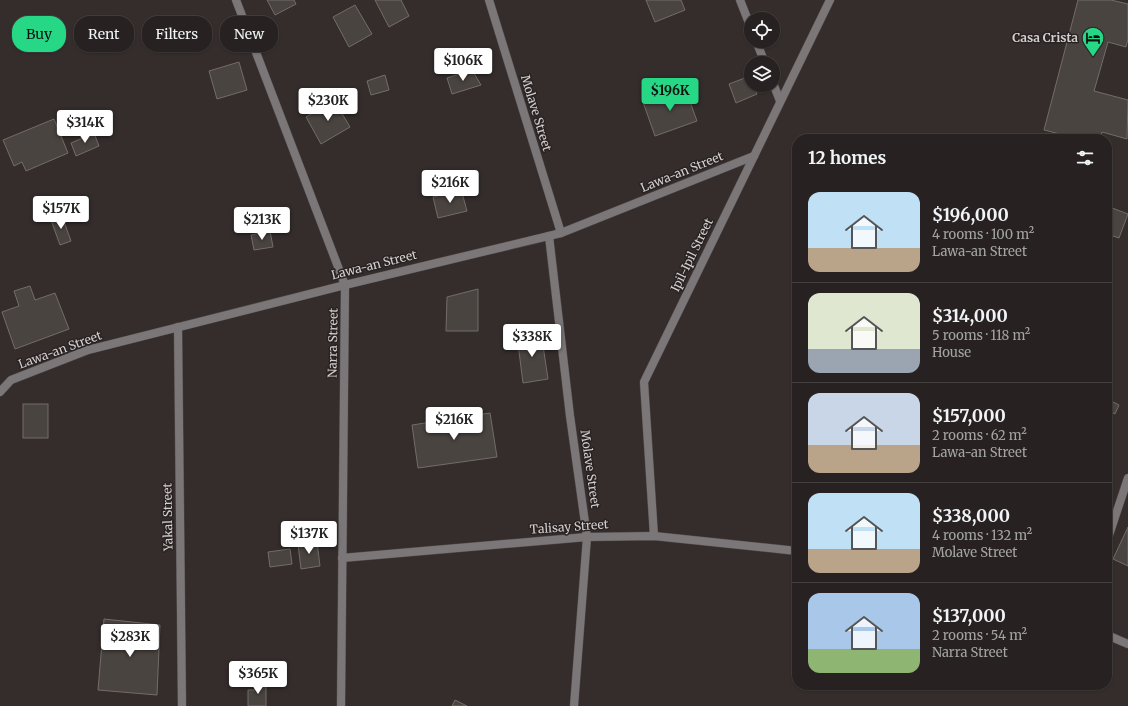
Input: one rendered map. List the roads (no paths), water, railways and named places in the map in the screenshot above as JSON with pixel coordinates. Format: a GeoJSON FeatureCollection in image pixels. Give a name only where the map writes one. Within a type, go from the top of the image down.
{"type":"FeatureCollection","features":[{"type":"Feature","properties":{"kind":"street","name":"Narra Street"},"geometry":{"type":"LineString","coordinates":[[236,0],[345,284],[340,706]]}},
{"type":"Feature","properties":{"kind":"street","name":"Molave Street"},"geometry":{"type":"LineString","coordinates":[[489,0],[561,233]]}},
{"type":"Feature","properties":{"kind":"street"},"geometry":{"type":"LineString","coordinates":[[740,0],[745,12]]}},
{"type":"Feature","properties":{"kind":"street","name":"Ipil-Ipil Street"},"geometry":{"type":"LineString","coordinates":[[654,536],[644,382],[830,0]]}},
{"type":"Feature","properties":{"kind":"street"},"geometry":{"type":"LineString","coordinates":[[776,92],[780,101]]}},
{"type":"Feature","properties":{"kind":"street","name":"Lawa-an Street"},"geometry":{"type":"LineString","coordinates":[[0,392],[11,380],[88,350],[345,284],[561,233],[754,156]]}},
{"type":"Feature","properties":{"kind":"street","name":"Molave Street"},"geometry":{"type":"LineString","coordinates":[[549,236],[570,416],[587,537],[574,706]]}},
{"type":"Feature","properties":{"kind":"street","name":"Yakal Street"},"geometry":{"type":"LineString","coordinates":[[178,327],[182,706]]}},
{"type":"Feature","properties":{"kind":"street"},"geometry":{"type":"LineString","coordinates":[[1112,526],[1128,478]]}},
{"type":"Feature","properties":{"kind":"street","name":"Talisay Street"},"geometry":{"type":"LineString","coordinates":[[342,558],[587,537],[654,536],[792,550]]}},
{"type":"Feature","properties":{"kind":"street"},"geometry":{"type":"LineString","coordinates":[[1112,637],[1128,644]]}},
{"type":"Feature","properties":{"kind":"place","name":"Casa Crista"},"geometry":{"type":"Point","coordinates":[1093,58]}}]}
